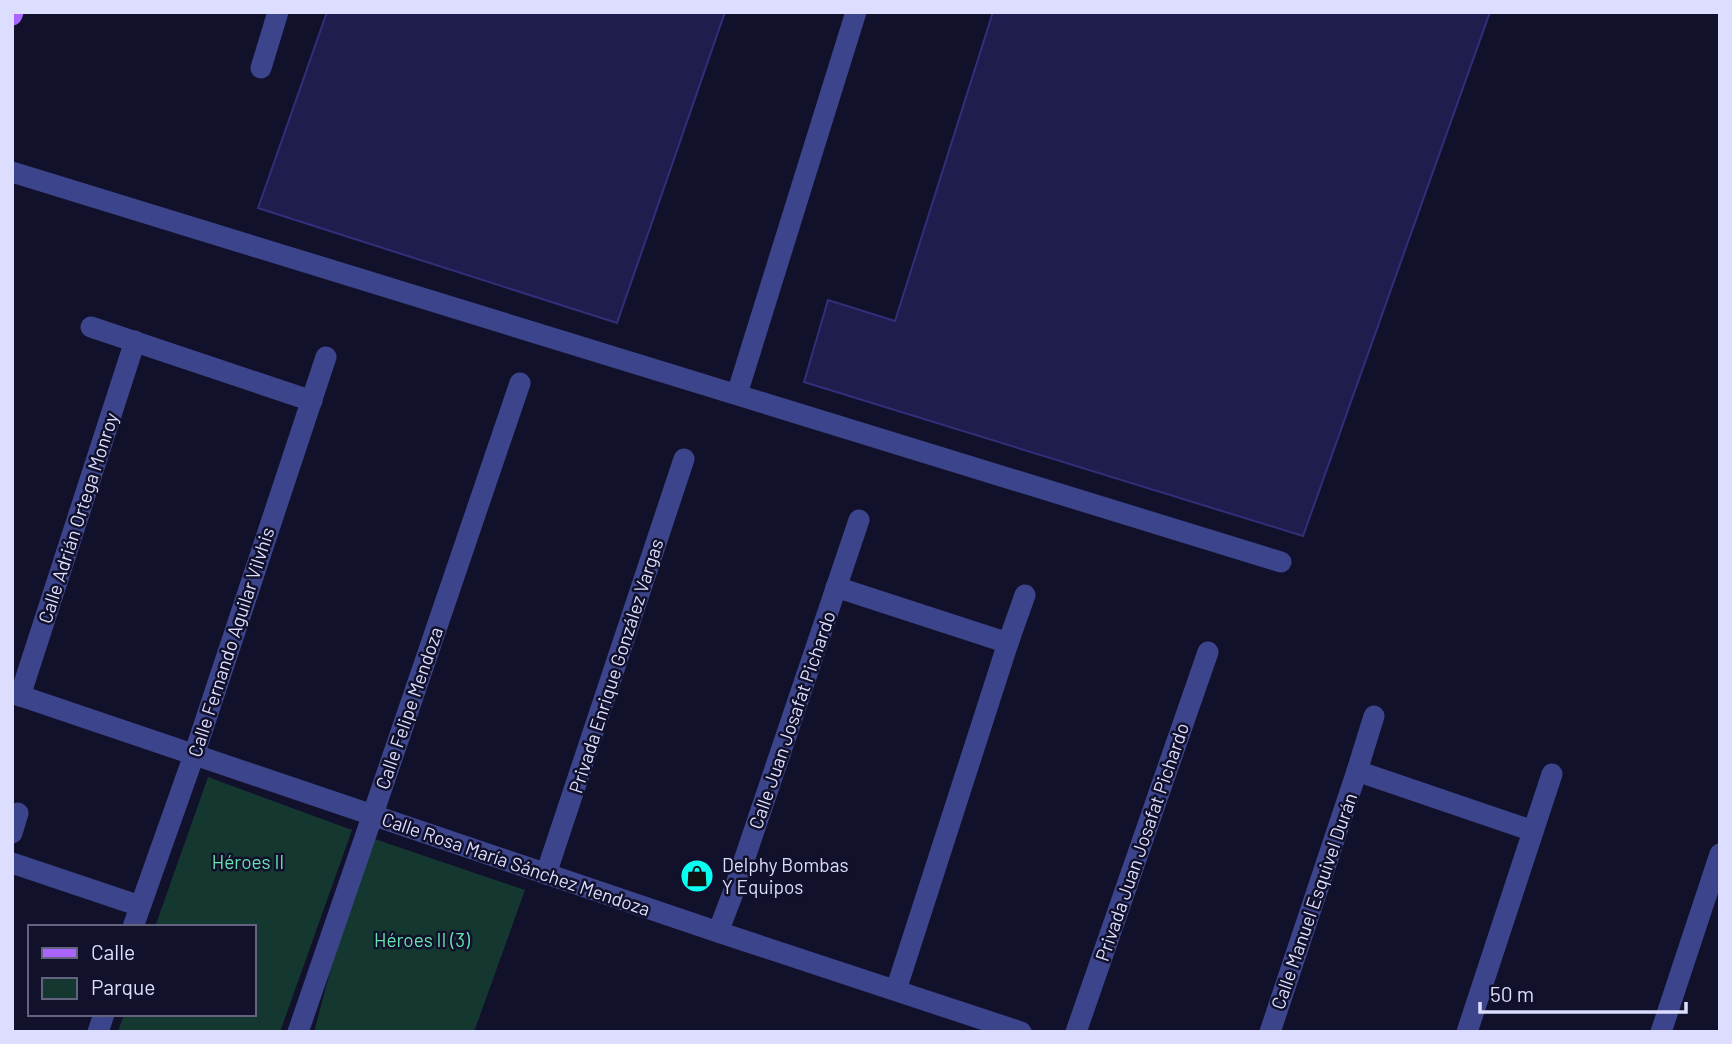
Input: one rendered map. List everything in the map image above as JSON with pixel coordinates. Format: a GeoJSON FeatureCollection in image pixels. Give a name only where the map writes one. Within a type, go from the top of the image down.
{"type":"FeatureCollection","features":[{"type":"Feature","properties":{"kind":"street"},"geometry":{"type":"LineString","coordinates":[[261,68],[278,12]]}},
{"type":"Feature","properties":{"kind":"street"},"geometry":{"type":"LineString","coordinates":[[737,394],[856,12]]}},
{"type":"Feature","properties":{"kind":"street"},"geometry":{"type":"LineString","coordinates":[[12,172],[1281,562]]}},
{"type":"Feature","properties":{"kind":"street"},"geometry":{"type":"LineString","coordinates":[[91,327],[312,401]]}},
{"type":"Feature","properties":{"kind":"street","name":"Calle Adrián Ortega Monroy"},"geometry":{"type":"LineString","coordinates":[[16,694],[135,341]]}},
{"type":"Feature","properties":{"kind":"street","name":"Calle Fernando Aguilar Vilvhis"},"geometry":{"type":"LineString","coordinates":[[134,925],[194,755],[327,357]]}},
{"type":"Feature","properties":{"kind":"street","name":"Calle Felipe Mendoza"},"geometry":{"type":"LineString","coordinates":[[298,1032],[520,383]]}},
{"type":"Feature","properties":{"kind":"street","name":"Privada Enrique González Vargas"},"geometry":{"type":"LineString","coordinates":[[546,874],[684,459]]}},
{"type":"Feature","properties":{"kind":"street","name":"Calle Juan Josafat Pichardo"},"geometry":{"type":"LineString","coordinates":[[718,932],[859,520]]}},
{"type":"Feature","properties":{"kind":"street","name":"Calle Juan Josafat Pichardo"},"geometry":{"type":"LineString","coordinates":[[836,587],[1008,643]]}},
{"type":"Feature","properties":{"kind":"street"},"geometry":{"type":"LineString","coordinates":[[896,990],[1025,595]]}},
{"type":"Feature","properties":{"kind":"street","name":"Privada Juan Josafat Pichardo"},"geometry":{"type":"LineString","coordinates":[[1076,1032],[1209,652]]}},
{"type":"Feature","properties":{"kind":"street","name":"Calle Rosa María Sánchez Mendoza"},"geometry":{"type":"LineString","coordinates":[[16,694],[1021,1032]]}},
{"type":"Feature","properties":{"kind":"street","name":"Calle Manuel Esquivel Durán"},"geometry":{"type":"LineString","coordinates":[[1270,1032],[1374,716]]}},
{"type":"Feature","properties":{"kind":"street","name":"Calle Manuel Esquivel Durán"},"geometry":{"type":"LineString","coordinates":[[1357,771],[1533,831]]}},
{"type":"Feature","properties":{"kind":"street"},"geometry":{"type":"LineString","coordinates":[[1467,1032],[1552,774]]}},
{"type":"Feature","properties":{"kind":"street"},"geometry":{"type":"LineString","coordinates":[[1661,1032],[1720,854]]}},
{"type":"Feature","properties":{"kind":"street"},"geometry":{"type":"LineString","coordinates":[[12,863],[140,906]]}},
{"type":"Feature","properties":{"kind":"green space","name":"Héroes II"},"geometry":{"type":"Polygon","coordinates":[[[208,777],[352,830],[280,1032],[118,1032],[123,1016],[256,1016],[256,925],[156,925],[208,777]]]}},
{"type":"Feature","properties":{"kind":"green space","name":"Héroes II (3)"},"geometry":{"type":"Polygon","coordinates":[[[366,836],[525,890],[474,1032],[314,1032],[366,836]]]}},
{"type":"Feature","properties":{"kind":"building"},"geometry":{"type":"Polygon","coordinates":[[[327,12],[725,12],[617,323],[258,208],[327,12]]]}},
{"type":"Feature","properties":{"kind":"building"},"geometry":{"type":"Polygon","coordinates":[[[993,12],[1490,12],[1303,536],[804,382],[828,300],[895,321],[993,12]]]}},
{"type":"Feature","properties":{"kind":"place","name":"Delphy Bombas Y Equipos"},"geometry":{"type":"Point","coordinates":[697,876]}}]}
